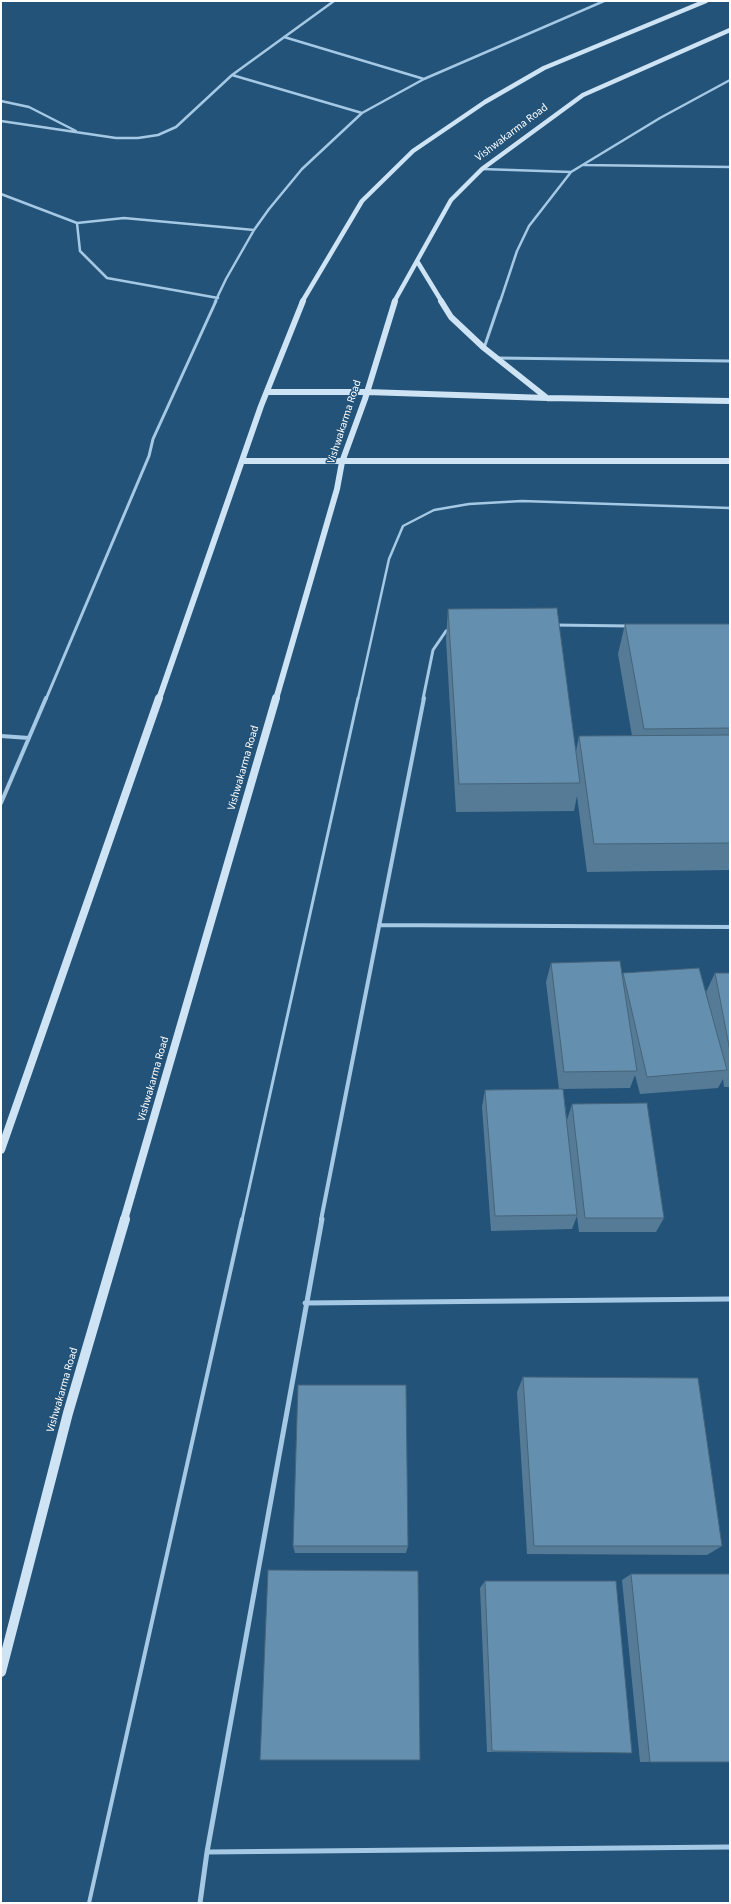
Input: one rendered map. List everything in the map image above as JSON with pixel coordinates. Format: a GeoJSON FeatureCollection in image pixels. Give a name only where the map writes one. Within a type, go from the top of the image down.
{"type":"FeatureCollection","features":[{"type":"Feature","properties":{"kind":"street"},"geometry":{"type":"LineString","coordinates":[[1,121],[116,138],[138,138],[158,134],[176,127],[232,75],[334,1]]}},
{"type":"Feature","properties":{"kind":"street"},"geometry":{"type":"LineString","coordinates":[[1,803],[149,456],[153,439],[218,298],[254,230],[302,169],[362,113],[424,79],[604,1]]}},
{"type":"Feature","properties":{"kind":"street"},"geometry":{"type":"LineString","coordinates":[[1,1150],[267,392],[305,294],[362,201],[413,151],[485,102],[544,68],[706,1]]}},
{"type":"Feature","properties":{"kind":"street","name":"Vishwakarma Road"},"geometry":{"type":"LineString","coordinates":[[1,1672],[68,1413],[337,489],[342,462],[367,392],[392,306],[451,200],[482,169],[583,95],[730,30]]}},
{"type":"Feature","properties":{"kind":"street"},"geometry":{"type":"LineString","coordinates":[[284,37],[424,79]]}},
{"type":"Feature","properties":{"kind":"street"},"geometry":{"type":"LineString","coordinates":[[232,75],[362,113]]}},
{"type":"Feature","properties":{"kind":"street"},"geometry":{"type":"LineString","coordinates":[[484,348],[517,251],[529,226],[571,172],[660,118],[730,80]]}},
{"type":"Feature","properties":{"kind":"street"},"geometry":{"type":"LineString","coordinates":[[1,100],[30,107],[80,133]]}},
{"type":"Feature","properties":{"kind":"street"},"geometry":{"type":"LineString","coordinates":[[583,165],[730,167]]}},
{"type":"Feature","properties":{"kind":"street"},"geometry":{"type":"LineString","coordinates":[[482,169],[571,172]]}},
{"type":"Feature","properties":{"kind":"street"},"geometry":{"type":"LineString","coordinates":[[1,194],[77,223],[124,218],[254,230]]}},
{"type":"Feature","properties":{"kind":"street"},"geometry":{"type":"LineString","coordinates":[[77,223],[80,251],[107,278],[218,298]]}},
{"type":"Feature","properties":{"kind":"street"},"geometry":{"type":"LineString","coordinates":[[417,261],[451,317],[484,348],[547,398]]}},
{"type":"Feature","properties":{"kind":"street"},"geometry":{"type":"LineString","coordinates":[[497,358],[730,361]]}},
{"type":"Feature","properties":{"kind":"street"},"geometry":{"type":"LineString","coordinates":[[267,392],[367,392],[547,398],[730,401]]}},
{"type":"Feature","properties":{"kind":"street"},"geometry":{"type":"LineString","coordinates":[[242,461],[730,462]]}},
{"type":"Feature","properties":{"kind":"street"},"geometry":{"type":"LineString","coordinates":[[551,625],[636,626]]}},
{"type":"Feature","properties":{"kind":"street"},"geometry":{"type":"LineString","coordinates":[[200,1903],[207,1852],[305,1303],[433,650],[446,631],[453,630]]}},
{"type":"Feature","properties":{"kind":"street"},"geometry":{"type":"LineString","coordinates":[[1,736],[29,738]]}},
{"type":"Feature","properties":{"kind":"street"},"geometry":{"type":"LineString","coordinates":[[379,925],[730,926]]}},
{"type":"Feature","properties":{"kind":"street"},"geometry":{"type":"LineString","coordinates":[[305,1303],[730,1299]]}},
{"type":"Feature","properties":{"kind":"street"},"geometry":{"type":"LineString","coordinates":[[207,1852],[730,1847]]}},
{"type":"Feature","properties":{"kind":"lane"},"geometry":{"type":"LineString","coordinates":[[89,1903],[387,567],[403,526],[434,510],[469,504],[522,501],[730,508]]}},
{"type":"Feature","properties":{"kind":"building"},"geometry":{"type":"Polygon","coordinates":[[[557,608],[580,783],[459,784],[448,609],[557,608]]]}},
{"type":"Feature","properties":{"kind":"building"},"geometry":{"type":"Polygon","coordinates":[[[625,624],[730,624],[730,728],[644,729],[625,624]]]}},
{"type":"Feature","properties":{"kind":"building"},"geometry":{"type":"Polygon","coordinates":[[[730,735],[730,843],[594,844],[579,736],[730,735]]]}},
{"type":"Feature","properties":{"kind":"building"},"geometry":{"type":"Polygon","coordinates":[[[620,961],[637,1071],[564,1072],[551,963],[620,961]]]}},
{"type":"Feature","properties":{"kind":"building"},"geometry":{"type":"Polygon","coordinates":[[[699,968],[727,1070],[647,1077],[623,973],[699,968]]]}},
{"type":"Feature","properties":{"kind":"building"},"geometry":{"type":"Polygon","coordinates":[[[715,973],[730,973],[730,1051],[715,973]]]}},
{"type":"Feature","properties":{"kind":"building"},"geometry":{"type":"Polygon","coordinates":[[[563,1089],[577,1215],[495,1216],[485,1090],[563,1089]]]}},
{"type":"Feature","properties":{"kind":"building"},"geometry":{"type":"Polygon","coordinates":[[[647,1103],[664,1218],[585,1218],[572,1104],[647,1103]]]}},
{"type":"Feature","properties":{"kind":"building"},"geometry":{"type":"Polygon","coordinates":[[[523,1377],[698,1378],[722,1546],[534,1546],[523,1377]]]}},
{"type":"Feature","properties":{"kind":"building"},"geometry":{"type":"Polygon","coordinates":[[[298,1385],[406,1385],[408,1546],[293,1546],[298,1385]]]}},
{"type":"Feature","properties":{"kind":"building"},"geometry":{"type":"Polygon","coordinates":[[[268,1570],[418,1571],[420,1760],[260,1760],[268,1570]]]}},
{"type":"Feature","properties":{"kind":"building"},"geometry":{"type":"Polygon","coordinates":[[[631,1574],[730,1574],[730,1762],[650,1762],[631,1574]]]}},
{"type":"Feature","properties":{"kind":"building"},"geometry":{"type":"Polygon","coordinates":[[[485,1581],[616,1581],[632,1753],[492,1751],[485,1581]]]}}]}
